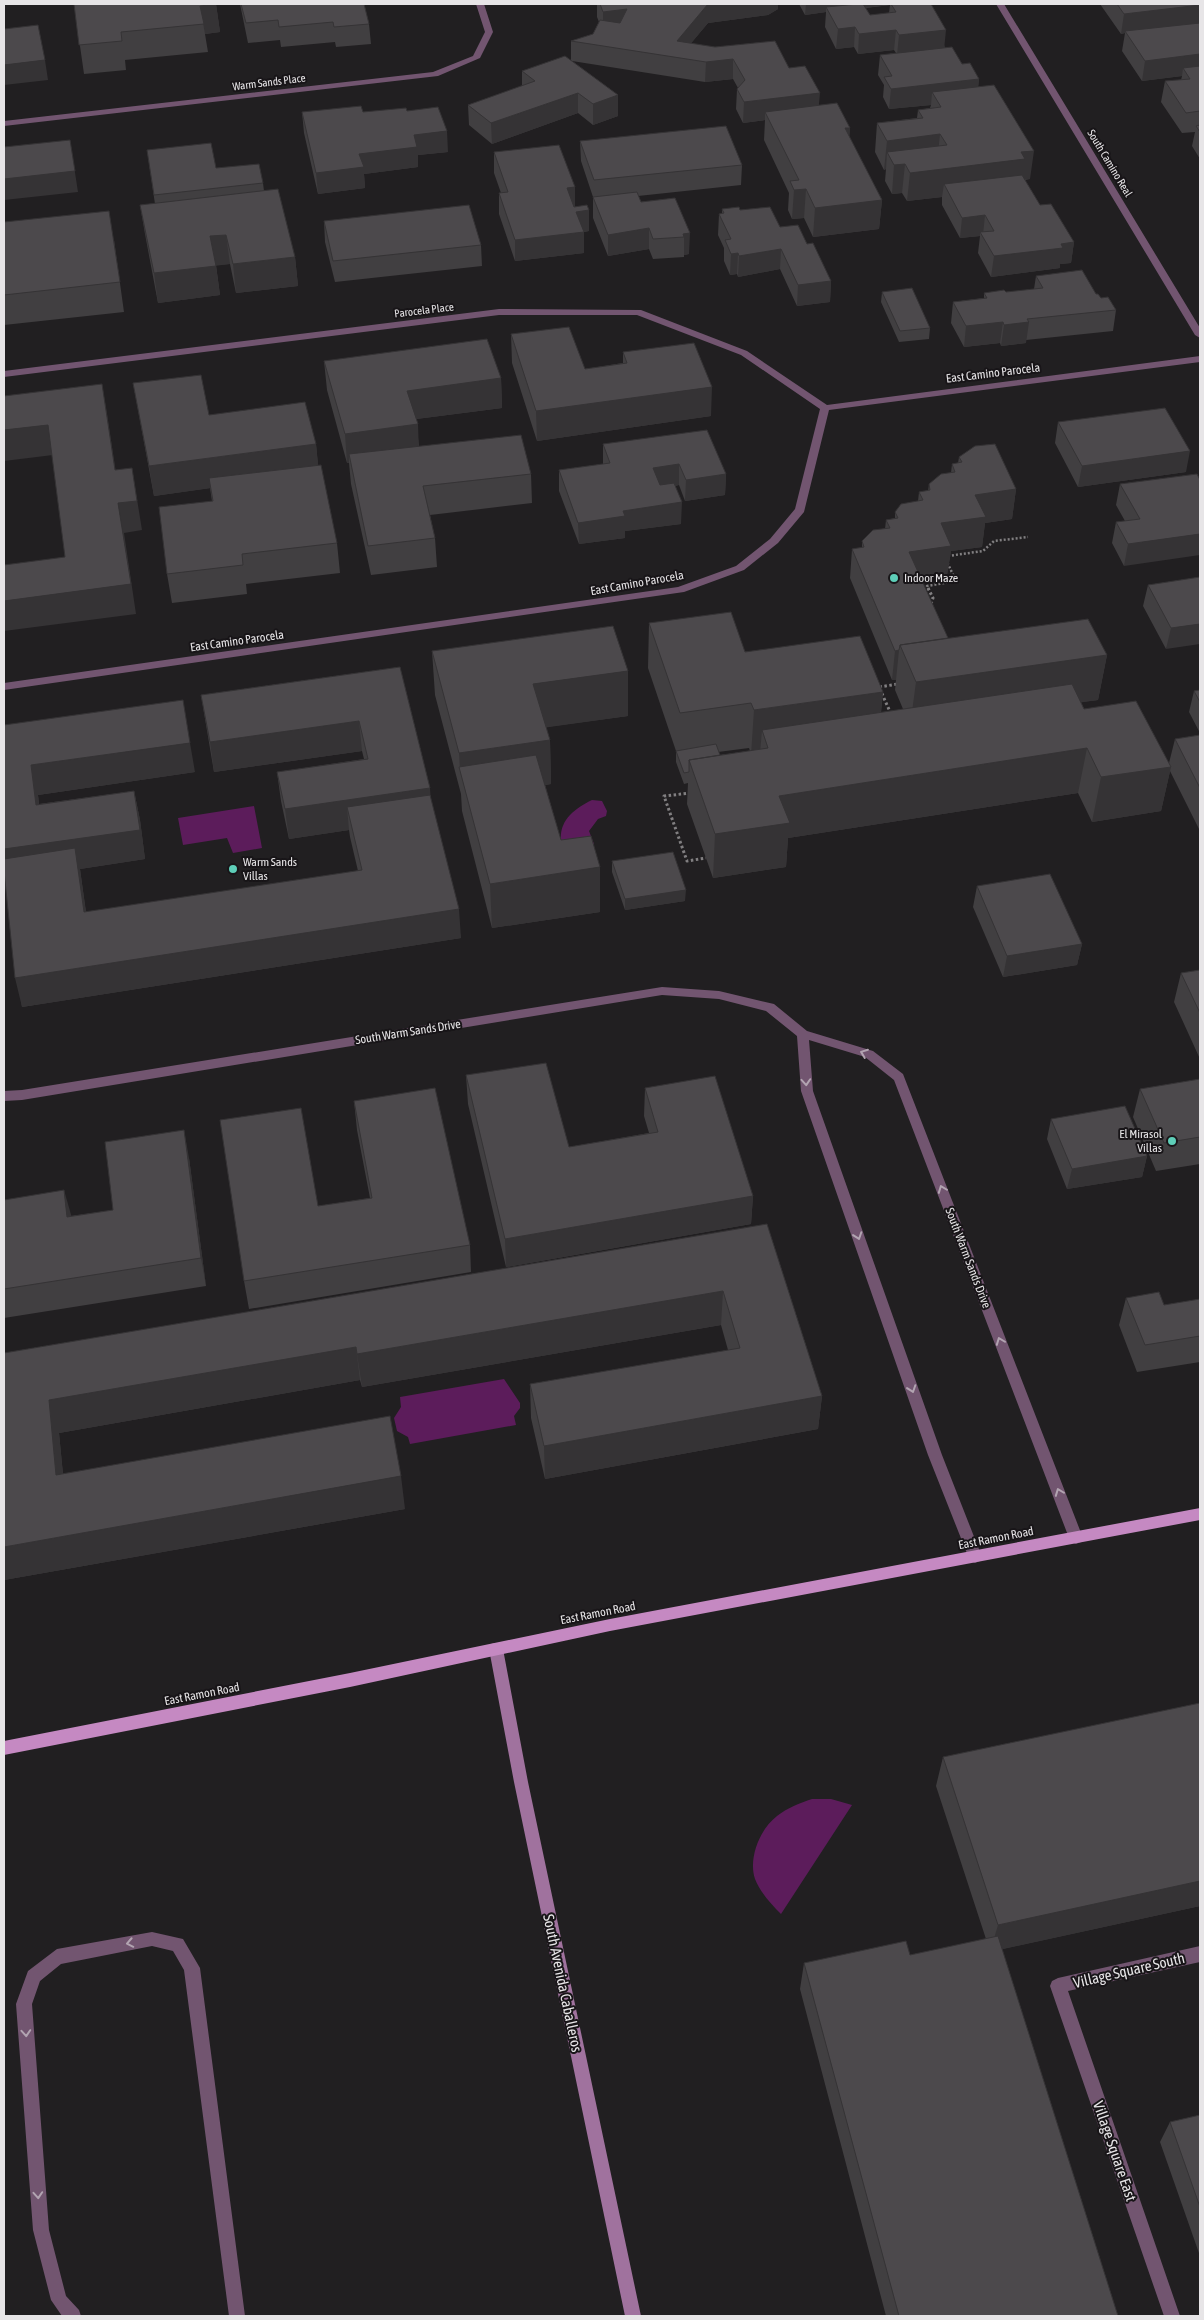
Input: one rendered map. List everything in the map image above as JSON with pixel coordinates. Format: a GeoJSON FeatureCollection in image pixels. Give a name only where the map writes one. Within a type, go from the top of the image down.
{"type":"FeatureCollection","features":[{"type":"Feature","properties":{"kind":"main road","name":"East Ramon Road"},"geometry":{"type":"LineString","coordinates":[[4,1748],[619,1623],[1200,1514]]}},
{"type":"Feature","properties":{"kind":"street","name":"Warm Sands Place"},"geometry":{"type":"LineString","coordinates":[[4,124],[435,74],[476,58],[490,32],[480,4]]}},
{"type":"Feature","properties":{"kind":"street","name":"South Camino Real"},"geometry":{"type":"LineString","coordinates":[[1000,4],[1200,335]]}},
{"type":"Feature","properties":{"kind":"street","name":"Parocela Place"},"geometry":{"type":"LineString","coordinates":[[4,374],[499,312],[638,312],[744,353],[825,408]]}},
{"type":"Feature","properties":{"kind":"street","name":"East Camino Parocela"},"geometry":{"type":"LineString","coordinates":[[4,687],[680,590],[740,568],[774,540],[800,510],[825,408],[1200,359]]}},
{"type":"Feature","properties":{"kind":"street","name":"South Warm Sands Drive"},"geometry":{"type":"LineString","coordinates":[[4,1096],[32,1094],[662,991],[719,995],[770,1007],[803,1034],[869,1054],[899,1077],[1076,1538]]}},
{"type":"Feature","properties":{"kind":"street"},"geometry":{"type":"LineString","coordinates":[[803,1034],[807,1091],[932,1446],[975,1557]]}},
{"type":"Feature","properties":{"kind":"street","name":"South Avenida Caballeros"},"geometry":{"type":"LineString","coordinates":[[496,1649],[525,1802],[633,2316]]}},
{"type":"Feature","properties":{"kind":"street"},"geometry":{"type":"LineString","coordinates":[[73,2316],[59,2300],[41,2230],[24,2004],[34,1976],[57,1957],[152,1939],[178,1944],[192,1968],[237,2316]]}},
{"type":"Feature","properties":{"kind":"street","name":"Village Square South"},"geometry":{"type":"LineString","coordinates":[[1058,1986],[1200,1954]]}},
{"type":"Feature","properties":{"kind":"street","name":"Village Square East"},"geometry":{"type":"LineString","coordinates":[[1058,1986],[1172,2316]]}},
{"type":"Feature","properties":{"kind":"path"},"geometry":{"type":"LineString","coordinates":[[929,607],[933,598],[927,586],[956,581],[944,557],[982,551],[994,541],[1028,536]]}},
{"type":"Feature","properties":{"kind":"path"},"geometry":{"type":"LineString","coordinates":[[892,718],[879,687],[906,683]]}},
{"type":"Feature","properties":{"kind":"path"},"geometry":{"type":"LineString","coordinates":[[693,792],[664,796],[687,861],[706,858]]}},
{"type":"Feature","properties":{"kind":"shaded area"},"geometry":{"type":"Polygon","coordinates":[[[592,800],[602,801],[607,811],[606,816],[598,819],[589,831],[594,844],[581,858],[561,842],[562,827],[574,811],[592,800]]]}},
{"type":"Feature","properties":{"kind":"shaded area"},"geometry":{"type":"Polygon","coordinates":[[[254,806],[262,848],[233,853],[227,838],[183,845],[178,818],[254,806]]]}},
{"type":"Feature","properties":{"kind":"shaded area"},"geometry":{"type":"Polygon","coordinates":[[[504,1379],[520,1403],[520,1408],[514,1416],[516,1425],[410,1444],[408,1437],[397,1431],[394,1418],[401,1407],[400,1397],[504,1379]]]}},
{"type":"Feature","properties":{"kind":"shaded area"},"geometry":{"type":"Polygon","coordinates":[[[812,1799],[831,1799],[852,1805],[781,1914],[757,1884],[753,1871],[754,1853],[765,1828],[771,1822],[789,1808],[812,1799]]]}},
{"type":"Feature","properties":{"kind":"building"},"geometry":{"type":"Polygon","coordinates":[[[74,4],[216,4],[200,6],[204,24],[121,32],[122,41],[79,45],[74,4]]]}},
{"type":"Feature","properties":{"kind":"building"},"geometry":{"type":"Polygon","coordinates":[[[241,4],[364,4],[369,24],[334,27],[333,22],[279,27],[278,20],[246,23],[241,4]]]}},
{"type":"Feature","properties":{"kind":"building"},"geometry":{"type":"Polygon","coordinates":[[[600,4],[708,4],[677,41],[715,47],[775,41],[789,68],[805,66],[820,93],[744,102],[737,89],[745,80],[733,59],[706,62],[571,41],[593,34],[600,20],[620,23],[627,9],[603,12],[600,4]]]}},
{"type":"Feature","properties":{"kind":"building"},"geometry":{"type":"Polygon","coordinates":[[[863,4],[870,15],[896,12],[891,4],[931,4],[946,30],[899,35],[896,30],[859,34],[855,27],[838,29],[826,7],[863,4]]]}},
{"type":"Feature","properties":{"kind":"building"},"geometry":{"type":"Polygon","coordinates":[[[1117,4],[1200,4],[1200,5],[1124,14],[1117,4]]]}},
{"type":"Feature","properties":{"kind":"building"},"geometry":{"type":"Polygon","coordinates":[[[1200,23],[1200,54],[1145,61],[1125,31],[1200,23]]]}},
{"type":"Feature","properties":{"kind":"building"},"geometry":{"type":"Polygon","coordinates":[[[38,25],[45,60],[4,65],[4,29],[38,25]]]}},
{"type":"Feature","properties":{"kind":"building"},"geometry":{"type":"Polygon","coordinates":[[[952,47],[962,64],[970,63],[979,79],[891,89],[884,77],[892,76],[880,55],[952,47]]]}},
{"type":"Feature","properties":{"kind":"building"},"geometry":{"type":"Polygon","coordinates":[[[565,56],[618,95],[593,104],[578,93],[491,123],[468,105],[535,81],[522,71],[565,56]]]}},
{"type":"Feature","properties":{"kind":"building"},"geometry":{"type":"Polygon","coordinates":[[[1200,66],[1200,111],[1186,113],[1165,81],[1190,79],[1183,68],[1200,66]]]}},
{"type":"Feature","properties":{"kind":"building"},"geometry":{"type":"Polygon","coordinates":[[[994,85],[1034,151],[1021,152],[1025,159],[910,173],[905,164],[894,165],[887,152],[947,145],[940,134],[887,141],[877,123],[923,118],[918,110],[941,107],[932,92],[994,85]]]}},
{"type":"Feature","properties":{"kind":"building"},"geometry":{"type":"Polygon","coordinates":[[[837,103],[850,128],[845,128],[882,200],[815,208],[806,189],[794,190],[790,181],[799,180],[765,112],[837,103]]]}},
{"type":"Feature","properties":{"kind":"building"},"geometry":{"type":"Polygon","coordinates":[[[361,106],[363,112],[406,108],[407,111],[438,107],[447,131],[414,135],[417,147],[359,154],[364,167],[316,173],[302,112],[361,106]]]}},
{"type":"Feature","properties":{"kind":"building"},"geometry":{"type":"Polygon","coordinates":[[[726,126],[742,165],[594,180],[580,141],[726,126]]]}},
{"type":"Feature","properties":{"kind":"building"},"geometry":{"type":"Polygon","coordinates":[[[70,140],[75,171],[4,179],[4,147],[70,140]]]}},
{"type":"Feature","properties":{"kind":"building"},"geometry":{"type":"Polygon","coordinates":[[[211,143],[216,168],[259,164],[263,183],[154,195],[147,150],[211,143]]]}},
{"type":"Feature","properties":{"kind":"building"},"geometry":{"type":"Polygon","coordinates":[[[559,145],[575,187],[567,188],[574,207],[587,205],[589,210],[576,212],[584,232],[515,240],[499,193],[508,192],[494,152],[559,145]]]}},
{"type":"Feature","properties":{"kind":"building"},"geometry":{"type":"Polygon","coordinates":[[[1022,175],[1040,205],[1051,204],[1074,242],[1061,244],[1063,248],[994,256],[980,232],[994,231],[985,215],[962,218],[944,184],[1022,175]]]}},
{"type":"Feature","properties":{"kind":"building"},"geometry":{"type":"Polygon","coordinates":[[[278,189],[295,257],[233,264],[226,235],[210,236],[216,266],[154,273],[140,205],[278,189]]]}},
{"type":"Feature","properties":{"kind":"building"},"geometry":{"type":"Polygon","coordinates":[[[637,192],[641,202],[675,198],[690,233],[683,234],[684,237],[653,239],[649,228],[608,235],[593,197],[637,192]]]}},
{"type":"Feature","properties":{"kind":"building"},"geometry":{"type":"Polygon","coordinates":[[[469,205],[481,245],[333,261],[324,221],[469,205]]]}},
{"type":"Feature","properties":{"kind":"building"},"geometry":{"type":"Polygon","coordinates":[[[739,207],[740,210],[770,207],[780,227],[798,225],[807,244],[813,243],[831,281],[798,285],[781,249],[739,256],[738,253],[731,254],[725,240],[731,239],[719,214],[724,213],[722,209],[739,207]]]}},
{"type":"Feature","properties":{"kind":"building"},"geometry":{"type":"Polygon","coordinates":[[[109,211],[120,282],[4,295],[4,222],[109,211]]]}},
{"type":"Feature","properties":{"kind":"building"},"geometry":{"type":"Polygon","coordinates":[[[1082,270],[1096,294],[1101,298],[1108,297],[1116,310],[1027,319],[1029,322],[1004,325],[1003,322],[966,326],[953,302],[987,298],[984,293],[1043,288],[1036,276],[1082,270]]]}},
{"type":"Feature","properties":{"kind":"building"},"geometry":{"type":"Polygon","coordinates":[[[912,288],[930,328],[900,331],[882,292],[912,288]]]}},
{"type":"Feature","properties":{"kind":"building"},"geometry":{"type":"Polygon","coordinates":[[[569,327],[585,369],[627,363],[623,352],[694,343],[712,387],[536,411],[511,334],[569,327]]]}},
{"type":"Feature","properties":{"kind":"building"},"geometry":{"type":"Polygon","coordinates":[[[487,339],[501,378],[407,391],[418,424],[345,434],[324,361],[487,339]]]}},
{"type":"Feature","properties":{"kind":"building"},"geometry":{"type":"Polygon","coordinates":[[[201,375],[209,415],[305,402],[316,444],[149,466],[133,383],[201,375]]]}},
{"type":"Feature","properties":{"kind":"building"},"geometry":{"type":"Polygon","coordinates":[[[102,384],[115,470],[132,468],[137,501],[118,503],[131,584],[4,601],[4,565],[65,557],[48,425],[4,430],[4,396],[102,384]]]}},
{"type":"Feature","properties":{"kind":"building"},"geometry":{"type":"Polygon","coordinates":[[[1165,408],[1190,451],[1082,466],[1058,422],[1165,408]]]}},
{"type":"Feature","properties":{"kind":"building"},"geometry":{"type":"Polygon","coordinates":[[[707,430],[726,474],[686,480],[679,464],[653,468],[660,485],[674,483],[682,502],[623,511],[625,516],[578,523],[559,470],[610,463],[603,444],[707,430]]]}},
{"type":"Feature","properties":{"kind":"building"},"geometry":{"type":"Polygon","coordinates":[[[521,435],[531,474],[423,486],[435,538],[368,546],[349,454],[521,435]]]}},
{"type":"Feature","properties":{"kind":"building"},"geometry":{"type":"Polygon","coordinates":[[[995,444],[1016,489],[975,495],[986,517],[941,523],[951,546],[909,552],[948,638],[900,645],[899,650],[895,651],[852,549],[864,547],[862,541],[873,530],[890,528],[886,520],[898,518],[895,512],[901,504],[923,500],[919,492],[930,490],[929,484],[941,474],[955,472],[952,464],[962,462],[959,457],[975,446],[995,444]]]}},
{"type":"Feature","properties":{"kind":"building"},"geometry":{"type":"Polygon","coordinates":[[[321,465],[337,543],[242,554],[243,565],[167,574],[159,507],[213,501],[209,478],[321,465]]]}},
{"type":"Feature","properties":{"kind":"building"},"geometry":{"type":"Polygon","coordinates":[[[1197,474],[1200,480],[1200,534],[1128,544],[1116,522],[1140,519],[1120,484],[1197,474]]]}},
{"type":"Feature","properties":{"kind":"building"},"geometry":{"type":"Polygon","coordinates":[[[1200,577],[1200,624],[1171,628],[1148,585],[1200,577]]]}},
{"type":"Feature","properties":{"kind":"building"},"geometry":{"type":"Polygon","coordinates":[[[731,612],[745,652],[860,636],[883,692],[754,710],[751,703],[680,713],[649,623],[731,612]]]}},
{"type":"Feature","properties":{"kind":"building"},"geometry":{"type":"Polygon","coordinates":[[[1088,619],[1107,655],[916,682],[900,645],[1088,619]]]}},
{"type":"Feature","properties":{"kind":"building"},"geometry":{"type":"Polygon","coordinates":[[[613,626],[628,671],[533,684],[550,740],[459,753],[432,651],[613,626]]]}},
{"type":"Feature","properties":{"kind":"building"},"geometry":{"type":"Polygon","coordinates":[[[400,667],[430,788],[285,809],[277,772],[368,759],[359,721],[210,742],[201,695],[400,667]]]}},
{"type":"Feature","properties":{"kind":"building"},"geometry":{"type":"Polygon","coordinates":[[[1072,684],[1084,709],[1136,701],[1171,767],[1101,777],[1087,748],[779,796],[790,823],[715,834],[689,760],[768,748],[762,730],[1072,684]]]}},
{"type":"Feature","properties":{"kind":"building"},"geometry":{"type":"Polygon","coordinates":[[[1200,690],[1200,702],[1194,691],[1200,690]]]}},
{"type":"Feature","properties":{"kind":"building"},"geometry":{"type":"Polygon","coordinates":[[[183,700],[190,743],[31,765],[36,805],[134,791],[140,830],[4,849],[4,725],[183,700]]]}},
{"type":"Feature","properties":{"kind":"building"},"geometry":{"type":"Polygon","coordinates":[[[1200,735],[1200,788],[1175,739],[1200,735]]]}},
{"type":"Feature","properties":{"kind":"building"},"geometry":{"type":"Polygon","coordinates":[[[716,744],[720,755],[689,760],[689,772],[684,773],[676,751],[716,744]]]}},
{"type":"Feature","properties":{"kind":"building"},"geometry":{"type":"Polygon","coordinates":[[[536,755],[561,840],[591,836],[600,867],[490,884],[459,767],[536,755]]]}},
{"type":"Feature","properties":{"kind":"building"},"geometry":{"type":"Polygon","coordinates":[[[430,795],[459,909],[15,978],[4,859],[75,848],[84,912],[362,870],[347,807],[430,795]]]}},
{"type":"Feature","properties":{"kind":"building"},"geometry":{"type":"Polygon","coordinates":[[[673,852],[686,890],[625,899],[612,861],[673,852]]]}},
{"type":"Feature","properties":{"kind":"building"},"geometry":{"type":"Polygon","coordinates":[[[1050,874],[1082,944],[1007,956],[977,886],[1050,874]]]}},
{"type":"Feature","properties":{"kind":"building"},"geometry":{"type":"Polygon","coordinates":[[[1200,970],[1200,1013],[1181,973],[1200,970]]]}},
{"type":"Feature","properties":{"kind":"building"},"geometry":{"type":"Polygon","coordinates":[[[546,1063],[569,1147],[658,1132],[645,1088],[715,1076],[753,1196],[505,1239],[466,1075],[546,1063]]]}},
{"type":"Feature","properties":{"kind":"building"},"geometry":{"type":"Polygon","coordinates":[[[1200,1079],[1200,1137],[1164,1143],[1140,1089],[1200,1079]]]}},
{"type":"Feature","properties":{"kind":"building"},"geometry":{"type":"Polygon","coordinates":[[[435,1088],[470,1245],[244,1281],[220,1120],[301,1108],[318,1206],[372,1198],[354,1101],[435,1088]]]}},
{"type":"Feature","properties":{"kind":"building"},"geometry":{"type":"Polygon","coordinates":[[[1125,1106],[1147,1156],[1072,1169],[1051,1119],[1125,1106]]]}},
{"type":"Feature","properties":{"kind":"building"},"geometry":{"type":"Polygon","coordinates":[[[184,1130],[201,1258],[4,1289],[4,1200],[64,1190],[67,1217],[113,1210],[105,1142],[184,1130]]]}},
{"type":"Feature","properties":{"kind":"building"},"geometry":{"type":"Polygon","coordinates":[[[767,1224],[822,1396],[544,1446],[530,1384],[740,1348],[723,1291],[357,1354],[356,1347],[49,1400],[56,1475],[390,1416],[401,1476],[4,1547],[4,1353],[767,1224]]]}},
{"type":"Feature","properties":{"kind":"building"},"geometry":{"type":"Polygon","coordinates":[[[1159,1292],[1164,1305],[1200,1299],[1200,1336],[1145,1345],[1126,1298],[1159,1292]]]}},
{"type":"Feature","properties":{"kind":"building"},"geometry":{"type":"Polygon","coordinates":[[[1200,1703],[1200,1881],[998,1925],[943,1757],[1200,1703]]]}},
{"type":"Feature","properties":{"kind":"building"},"geometry":{"type":"Polygon","coordinates":[[[998,1936],[1118,2316],[899,2316],[804,1963],[906,1941],[910,1955],[998,1936]]]}},
{"type":"Feature","properties":{"kind":"building"},"geometry":{"type":"Polygon","coordinates":[[[1200,2115],[1200,2207],[1170,2122],[1200,2115]]]}},
{"type":"Feature","properties":{"kind":"place","name":"Indoor Maze"},"geometry":{"type":"Point","coordinates":[894,578]}},
{"type":"Feature","properties":{"kind":"place","name":"Warm Sands Villas"},"geometry":{"type":"Point","coordinates":[233,869]}},
{"type":"Feature","properties":{"kind":"place","name":"El Mirasol Villas"},"geometry":{"type":"Point","coordinates":[1172,1141]}}]}
